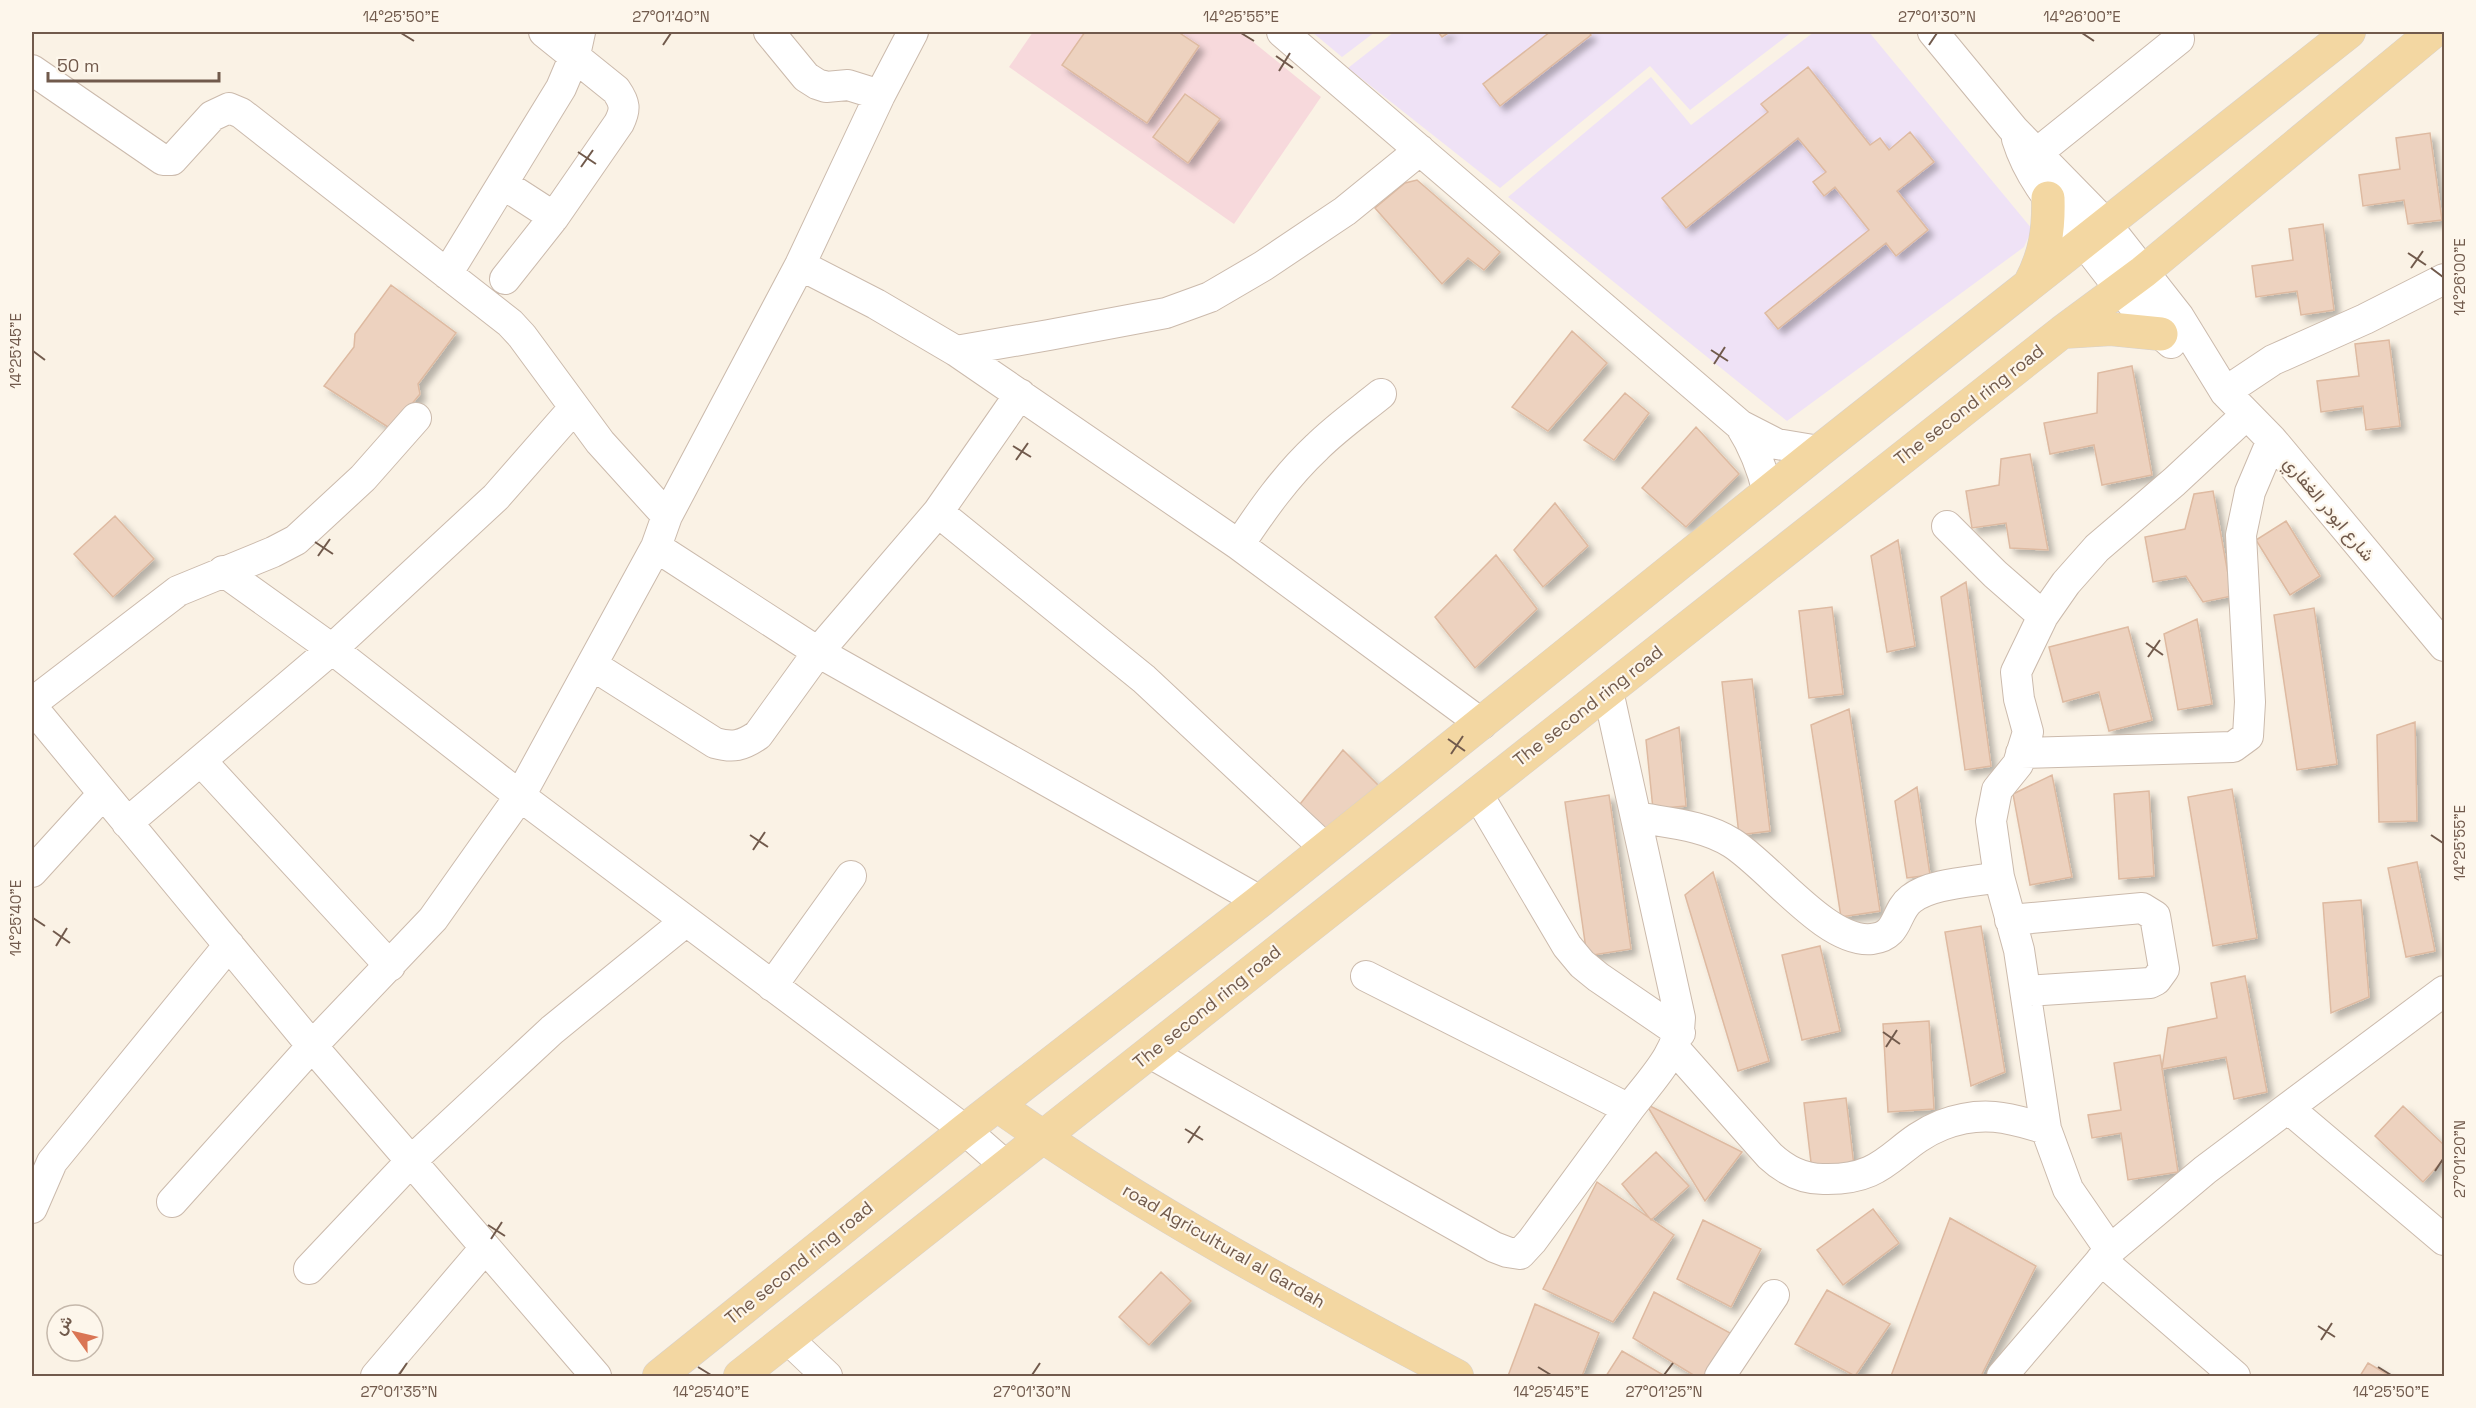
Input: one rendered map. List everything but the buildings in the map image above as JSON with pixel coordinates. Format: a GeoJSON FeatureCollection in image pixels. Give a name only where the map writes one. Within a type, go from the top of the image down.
{"type":"FeatureCollection","features":[{"type":"Feature","properties":{"kind":"main road","name":"The second ring road"},"geometry":{"type":"LineString","coordinates":[[658,1377],[965,1130],[1260,902],[1818,451],[2349,32]]}},
{"type":"Feature","properties":{"kind":"main road","name":"The second ring road"},"geometry":{"type":"LineString","coordinates":[[740,1377],[2062,332],[2132,281],[2433,32]]}},
{"type":"Feature","properties":{"kind":"main road"},"geometry":{"type":"LineString","coordinates":[[2029,285],[2040,265],[2046,244],[2049,221],[2048,198]]}},
{"type":"Feature","properties":{"kind":"main road"},"geometry":{"type":"LineString","coordinates":[[2062,332],[2111,329],[2161,334]]}},
{"type":"Feature","properties":{"kind":"main road","name":"road Agricultural al Gardah"},"geometry":{"type":"LineString","coordinates":[[997,1105],[1043,1138],[1266,1274],[1457,1377]]}},
{"type":"Feature","properties":{"kind":"street"},"geometry":{"type":"LineString","coordinates":[[505,279],[554,217],[625,111],[623,100],[616,90],[577,43],[544,32]]}},
{"type":"Feature","properties":{"kind":"street"},"geometry":{"type":"LineString","coordinates":[[770,32],[806,77],[817,84],[826,87],[848,85],[880,95]]}},
{"type":"Feature","properties":{"kind":"street"},"geometry":{"type":"LineString","coordinates":[[172,1202],[312,1046],[434,919],[520,796],[656,547],[667,516],[800,265],[880,95],[913,32]]}},
{"type":"Feature","properties":{"kind":"street"},"geometry":{"type":"LineString","coordinates":[[1282,32],[1740,425],[1778,444],[1818,451]]}},
{"type":"Feature","properties":{"kind":"street","name":"شارع ابودر الغفاري"},"geometry":{"type":"LineString","coordinates":[[1940,34],[2014,130],[2037,153],[2132,281],[2179,317],[2219,382],[2246,415],[2272,440],[2445,646]]}},
{"type":"Feature","properties":{"kind":"street"},"geometry":{"type":"LineString","coordinates":[[2037,153],[2179,39]]}},
{"type":"Feature","properties":{"kind":"street"},"geometry":{"type":"LineString","coordinates":[[447,274],[561,88],[577,43]]}},
{"type":"Feature","properties":{"kind":"street"},"geometry":{"type":"LineString","coordinates":[[32,70],[163,160],[172,160],[212,116],[229,108],[241,113],[510,323],[600,442],[667,516]]}},
{"type":"Feature","properties":{"kind":"street","name":"شارع ابودر الغفاري"},"geometry":{"type":"LineString","coordinates":[[2014,130],[2031,176],[2048,198],[2095,233]]}},
{"type":"Feature","properties":{"kind":"street"},"geometry":{"type":"LineString","coordinates":[[956,351],[1166,313],[1210,297],[1263,266],[1345,211],[1420,150]]}},
{"type":"Feature","properties":{"kind":"street"},"geometry":{"type":"LineString","coordinates":[[503,184],[554,217]]}},
{"type":"Feature","properties":{"kind":"street"},"geometry":{"type":"LineString","coordinates":[[800,265],[876,304],[956,351],[1020,394],[1239,545],[1482,724]]}},
{"type":"Feature","properties":{"kind":"street"},"geometry":{"type":"LineString","coordinates":[[2219,382],[2365,319],[2445,279]]}},
{"type":"Feature","properties":{"kind":"street","name":"شارع ابودر الغفاري"},"geometry":{"type":"LineString","coordinates":[[2132,281],[2140,314],[2186,356],[2219,382]]}},
{"type":"Feature","properties":{"kind":"street"},"geometry":{"type":"LineString","coordinates":[[592,665],[715,743],[732,747],[746,744],[758,735],[818,652],[938,512],[1020,394]]}},
{"type":"Feature","properties":{"kind":"street"},"geometry":{"type":"LineString","coordinates":[[1239,545],[1258,515],[1298,466],[1319,445],[1381,394]]}},
{"type":"Feature","properties":{"kind":"street"},"geometry":{"type":"LineString","coordinates":[[127,824],[332,649],[496,497],[574,408]]}},
{"type":"Feature","properties":{"kind":"street"},"geometry":{"type":"LineString","coordinates":[[2235,1377],[2106,1255],[2068,1189],[2046,1129],[2019,950],[1999,877],[1991,820],[1997,790],[2018,764],[2028,732],[2019,699],[2016,672],[2043,616],[2066,583],[2097,549],[2246,415]]}},
{"type":"Feature","properties":{"kind":"street"},"geometry":{"type":"LineString","coordinates":[[416,418],[363,478],[296,540],[273,552],[178,591],[161,601],[32,705],[127,824],[312,1046],[596,1377]]}},
{"type":"Feature","properties":{"kind":"street"},"geometry":{"type":"LineString","coordinates":[[1740,425],[1759,461],[1768,493]]}},
{"type":"Feature","properties":{"kind":"street"},"geometry":{"type":"LineString","coordinates":[[2021,753],[2233,747],[2248,736],[2250,702],[2241,535],[2250,492],[2272,440]]}},
{"type":"Feature","properties":{"kind":"street"},"geometry":{"type":"LineString","coordinates":[[938,512],[1144,679],[1325,848]]}},
{"type":"Feature","properties":{"kind":"street"},"geometry":{"type":"LineString","coordinates":[[1947,526],[1995,574],[2043,616]]}},
{"type":"Feature","properties":{"kind":"street"},"geometry":{"type":"LineString","coordinates":[[656,547],[818,652],[1260,902]]}},
{"type":"Feature","properties":{"kind":"street"},"geometry":{"type":"LineString","coordinates":[[223,571],[332,649],[520,796],[965,1130],[1006,1166]]}},
{"type":"Feature","properties":{"kind":"street"},"geometry":{"type":"LineString","coordinates":[[1150,1053],[1507,1252],[1520,1254],[1629,1109],[1677,1040],[1680,1018],[1608,691]]}},
{"type":"Feature","properties":{"kind":"street"},"geometry":{"type":"LineString","coordinates":[[202,762],[390,966]]}},
{"type":"Feature","properties":{"kind":"street"},"geometry":{"type":"LineString","coordinates":[[1477,793],[1567,946],[1582,964],[1677,1040],[1770,1156],[1780,1165],[1803,1177],[1844,1180],[1875,1171],[1920,1137],[1941,1126],[1968,1118],[1988,1115],[2011,1118],[2046,1129]]}},
{"type":"Feature","properties":{"kind":"street"},"geometry":{"type":"LineString","coordinates":[[32,872],[103,794]]}},
{"type":"Feature","properties":{"kind":"street"},"geometry":{"type":"LineString","coordinates":[[1636,817],[1683,825],[1731,843],[1761,865],[1825,923],[1841,933],[1857,938],[1872,939],[1886,936],[1895,926],[1901,911],[1909,900],[1919,893],[1937,887],[1999,877]]}},
{"type":"Feature","properties":{"kind":"street"},"geometry":{"type":"LineString","coordinates":[[772,986],[851,876]]}},
{"type":"Feature","properties":{"kind":"street"},"geometry":{"type":"LineString","coordinates":[[2010,920],[2142,908],[2155,916],[2164,969],[2156,980],[2150,983],[2026,991]]}},
{"type":"Feature","properties":{"kind":"street"},"geometry":{"type":"LineString","coordinates":[[309,1269],[411,1161],[552,1029],[686,921]]}},
{"type":"Feature","properties":{"kind":"street"},"geometry":{"type":"LineString","coordinates":[[34,1193],[52,1162],[229,945]]}},
{"type":"Feature","properties":{"kind":"street"},"geometry":{"type":"LineString","coordinates":[[1366,976],[1629,1109]]}},
{"type":"Feature","properties":{"kind":"street"},"geometry":{"type":"LineString","coordinates":[[2002,1377],[2106,1255],[2205,1170],[2445,991]]}},
{"type":"Feature","properties":{"kind":"street"},"geometry":{"type":"LineString","coordinates":[[2288,1108],[2445,1240]]}},
{"type":"Feature","properties":{"kind":"street"},"geometry":{"type":"LineString","coordinates":[[376,1377],[485,1248]]}},
{"type":"Feature","properties":{"kind":"street"},"geometry":{"type":"LineString","coordinates":[[1720,1377],[1774,1295]]}},
{"type":"Feature","properties":{"kind":"street"},"geometry":{"type":"LineString","coordinates":[[788,1339],[826,1377]]}},
{"type":"Feature","properties":{"kind":"shaded area"},"geometry":{"type":"Polygon","coordinates":[[[1033,32],[1241,32],[1321,97],[1234,224],[1009,67],[1033,32]]]}},
{"type":"Feature","properties":{"kind":"shaded area"},"geometry":{"type":"Polygon","coordinates":[[[1312,32],[1375,32],[1342,57],[1312,32]]]}},
{"type":"Feature","properties":{"kind":"shaded area"},"geometry":{"type":"Polygon","coordinates":[[[1394,32],[1792,32],[1690,110],[1650,66],[1500,188],[1348,68],[1394,32]]]}},
{"type":"Feature","properties":{"kind":"shaded area"},"geometry":{"type":"Polygon","coordinates":[[[1814,32],[1869,32],[2032,229],[2024,247],[1787,421],[1508,197],[1651,77],[1691,125],[1814,32]]]}}]}
